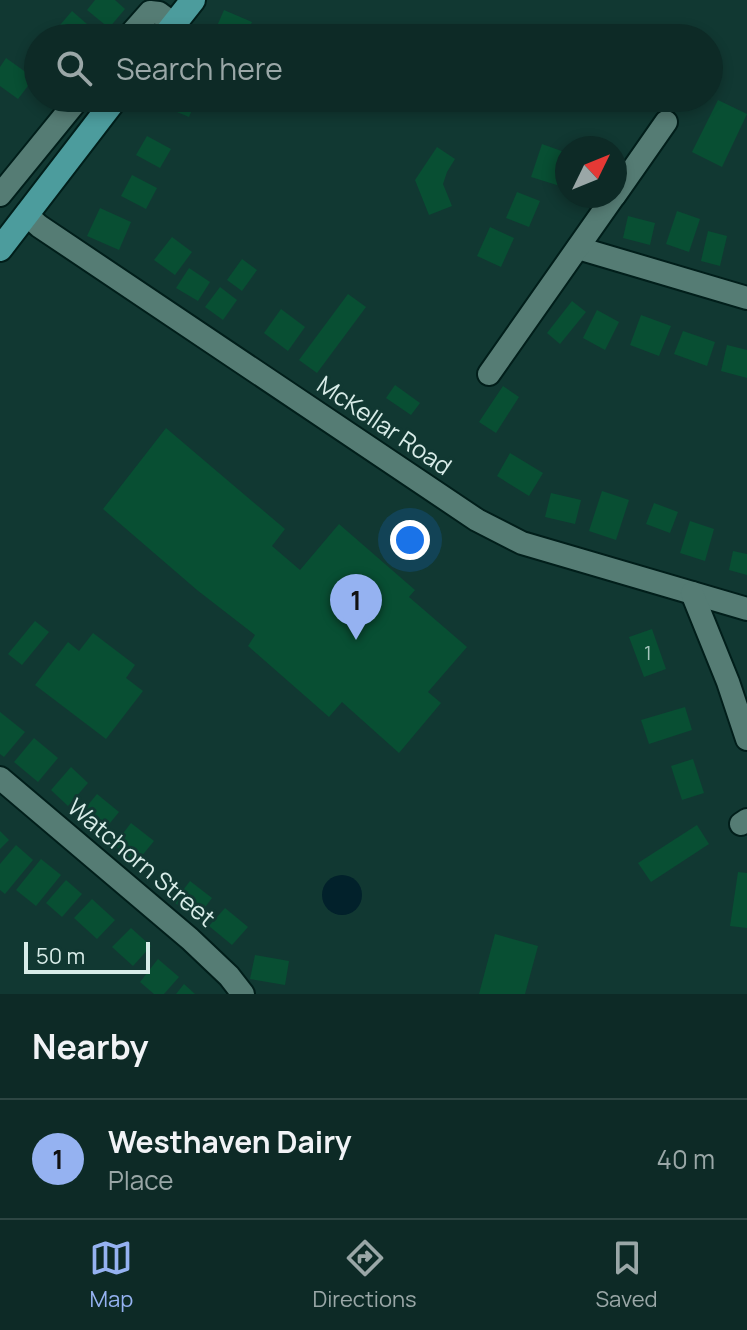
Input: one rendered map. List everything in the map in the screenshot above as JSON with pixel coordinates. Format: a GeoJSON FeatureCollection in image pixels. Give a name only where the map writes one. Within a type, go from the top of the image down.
{"type":"FeatureCollection","features":[{"type":"Feature","properties":{"kind":"main road"},"geometry":{"type":"LineString","coordinates":[[174,24],[193,0]]}},
{"type":"Feature","properties":{"kind":"main road"},"geometry":{"type":"LineString","coordinates":[[0,249],[105,112]]}},
{"type":"Feature","properties":{"kind":"street"},"geometry":{"type":"LineString","coordinates":[[139,24],[150,12],[159,13],[164,24]]}},
{"type":"Feature","properties":{"kind":"street"},"geometry":{"type":"LineString","coordinates":[[0,195],[68,112]]}},
{"type":"Feature","properties":{"kind":"street"},"geometry":{"type":"LineString","coordinates":[[627,177],[666,122]]}},
{"type":"Feature","properties":{"kind":"street"},"geometry":{"type":"LineString","coordinates":[[489,374],[605,208]]}},
{"type":"Feature","properties":{"kind":"street","name":"McKellar Road"},"geometry":{"type":"LineString","coordinates":[[26,214],[39,226],[477,520],[522,543],[747,609]]}},
{"type":"Feature","properties":{"kind":"street"},"geometry":{"type":"LineString","coordinates":[[578,248],[747,298]]}},
{"type":"Feature","properties":{"kind":"street"},"geometry":{"type":"LineString","coordinates":[[692,593],[747,739]]}},
{"type":"Feature","properties":{"kind":"street","name":"Watchorn Street"},"geometry":{"type":"LineString","coordinates":[[0,778],[190,939],[229,976],[243,994]]}},
{"type":"Feature","properties":{"kind":"water"},"geometry":{"type":"Polygon","coordinates":[[[342,875],[356,881],[362,895],[356,909],[342,915],[328,909],[322,895],[328,881],[342,875]]]}},
{"type":"Feature","properties":{"kind":"building"},"geometry":{"type":"Polygon","coordinates":[[[95,0],[115,0],[125,9],[112,24],[104,24],[87,10],[95,0]]]}},
{"type":"Feature","properties":{"kind":"building"},"geometry":{"type":"Polygon","coordinates":[[[224,10],[252,22],[251,24],[218,24],[224,10]]]}},
{"type":"Feature","properties":{"kind":"building"},"geometry":{"type":"Polygon","coordinates":[[[72,11],[87,24],[61,24],[72,11]]]}},
{"type":"Feature","properties":{"kind":"building"},"geometry":{"type":"Polygon","coordinates":[[[6,58],[24,71],[24,91],[18,99],[0,86],[0,67],[6,58]]]}},
{"type":"Feature","properties":{"kind":"building"},"geometry":{"type":"Polygon","coordinates":[[[723,102],[747,114],[722,167],[692,152],[712,112],[723,112],[723,102]]]}},
{"type":"Feature","properties":{"kind":"building"},"geometry":{"type":"Polygon","coordinates":[[[147,136],[171,149],[160,168],[136,155],[147,136]]]}},
{"type":"Feature","properties":{"kind":"building"},"geometry":{"type":"Polygon","coordinates":[[[542,144],[555,149],[555,184],[531,177],[542,144]]]}},
{"type":"Feature","properties":{"kind":"building"},"geometry":{"type":"Polygon","coordinates":[[[437,147],[455,159],[443,184],[452,206],[429,215],[415,180],[437,147]]]}},
{"type":"Feature","properties":{"kind":"building"},"geometry":{"type":"Polygon","coordinates":[[[132,175],[157,188],[146,209],[121,196],[132,175]]]}},
{"type":"Feature","properties":{"kind":"building"},"geometry":{"type":"Polygon","coordinates":[[[517,192],[540,201],[529,227],[506,218],[517,192]]]}},
{"type":"Feature","properties":{"kind":"building"},"geometry":{"type":"Polygon","coordinates":[[[100,208],[131,222],[119,250],[87,236],[100,208]]]}},
{"type":"Feature","properties":{"kind":"building"},"geometry":{"type":"Polygon","coordinates":[[[677,211],[700,219],[689,252],[666,244],[677,211]]]}},
{"type":"Feature","properties":{"kind":"building"},"geometry":{"type":"Polygon","coordinates":[[[628,216],[655,223],[650,245],[623,238],[628,216]]]}},
{"type":"Feature","properties":{"kind":"building"},"geometry":{"type":"Polygon","coordinates":[[[490,227],[514,238],[501,267],[477,256],[490,227]]]}},
{"type":"Feature","properties":{"kind":"building"},"geometry":{"type":"Polygon","coordinates":[[[708,231],[727,236],[720,266],[701,261],[708,231]]]}},
{"type":"Feature","properties":{"kind":"building"},"geometry":{"type":"Polygon","coordinates":[[[172,237],[192,252],[175,275],[154,260],[172,237]]]}},
{"type":"Feature","properties":{"kind":"building"},"geometry":{"type":"Polygon","coordinates":[[[242,259],[257,270],[242,291],[227,280],[242,259]]]}},
{"type":"Feature","properties":{"kind":"building"},"geometry":{"type":"Polygon","coordinates":[[[189,268],[210,282],[198,301],[176,288],[189,268]]]}},
{"type":"Feature","properties":{"kind":"building"},"geometry":{"type":"Polygon","coordinates":[[[220,287],[237,300],[223,320],[205,307],[220,287]]]}},
{"type":"Feature","properties":{"kind":"building"},"geometry":{"type":"Polygon","coordinates":[[[348,294],[366,307],[317,373],[299,360],[348,294]]]}},
{"type":"Feature","properties":{"kind":"building"},"geometry":{"type":"Polygon","coordinates":[[[572,301],[586,312],[560,344],[547,333],[572,301]]]}},
{"type":"Feature","properties":{"kind":"building"},"geometry":{"type":"Polygon","coordinates":[[[281,309],[305,327],[288,351],[264,333],[281,309]]]}},
{"type":"Feature","properties":{"kind":"building"},"geometry":{"type":"Polygon","coordinates":[[[597,310],[619,322],[605,350],[583,338],[597,310]]]}},
{"type":"Feature","properties":{"kind":"building"},"geometry":{"type":"Polygon","coordinates":[[[641,315],[671,326],[659,356],[630,345],[641,315]]]}},
{"type":"Feature","properties":{"kind":"building"},"geometry":{"type":"Polygon","coordinates":[[[683,331],[715,342],[707,366],[674,354],[683,331]]]}},
{"type":"Feature","properties":{"kind":"building"},"geometry":{"type":"Polygon","coordinates":[[[727,345],[747,350],[747,378],[721,371],[727,345]]]}},
{"type":"Feature","properties":{"kind":"building"},"geometry":{"type":"Polygon","coordinates":[[[395,385],[420,403],[411,415],[386,398],[395,385]]]}},
{"type":"Feature","properties":{"kind":"building"},"geometry":{"type":"Polygon","coordinates":[[[503,386],[519,397],[496,433],[479,422],[503,386]]]}},
{"type":"Feature","properties":{"kind":"building"},"geometry":{"type":"Polygon","coordinates":[[[166,428],[285,529],[272,546],[300,570],[339,524],[415,590],[409,597],[467,647],[428,692],[441,703],[399,753],[342,702],[329,717],[248,646],[255,635],[103,509],[166,428]]]}},
{"type":"Feature","properties":{"kind":"building"},"geometry":{"type":"Polygon","coordinates":[[[510,453],[543,473],[529,496],[497,476],[510,453]]]}},
{"type":"Feature","properties":{"kind":"building"},"geometry":{"type":"Polygon","coordinates":[[[602,491],[629,500],[616,540],[589,531],[602,491]]]}},
{"type":"Feature","properties":{"kind":"building"},"geometry":{"type":"Polygon","coordinates":[[[551,493],[581,500],[575,524],[545,517],[551,493]]]}},
{"type":"Feature","properties":{"kind":"building"},"geometry":{"type":"Polygon","coordinates":[[[654,503],[678,512],[670,533],[646,524],[654,503]]]}},
{"type":"Feature","properties":{"kind":"building"},"geometry":{"type":"Polygon","coordinates":[[[690,521],[714,529],[705,561],[680,553],[690,521]]]}},
{"type":"Feature","properties":{"kind":"building"},"geometry":{"type":"Polygon","coordinates":[[[733,551],[747,554],[747,575],[729,570],[733,551]]]}},
{"type":"Feature","properties":{"kind":"building"},"geometry":{"type":"Polygon","coordinates":[[[35,621],[49,632],[22,665],[8,654],[35,621]]]}},
{"type":"Feature","properties":{"kind":"building"},"geometry":{"type":"Polygon","coordinates":[[[652,629],[666,669],[644,677],[629,637],[652,629]]]}},
{"type":"Feature","properties":{"kind":"building"},"geometry":{"type":"Polygon","coordinates":[[[93,633],[135,665],[126,678],[143,691],[106,739],[35,685],[68,642],[79,651],[93,633]]]}},
{"type":"Feature","properties":{"kind":"building"},"geometry":{"type":"Polygon","coordinates":[[[685,707],[692,730],[649,744],[641,720],[685,707]]]}},
{"type":"Feature","properties":{"kind":"building"},"geometry":{"type":"Polygon","coordinates":[[[0,712],[25,732],[4,757],[0,754],[0,712]]]}},
{"type":"Feature","properties":{"kind":"building"},"geometry":{"type":"Polygon","coordinates":[[[34,738],[58,758],[38,782],[14,762],[34,738]]]}},
{"type":"Feature","properties":{"kind":"building"},"geometry":{"type":"Polygon","coordinates":[[[693,759],[704,793],[682,800],[671,766],[693,759]]]}},
{"type":"Feature","properties":{"kind":"building"},"geometry":{"type":"Polygon","coordinates":[[[71,767],[88,783],[68,806],[51,790],[71,767]]]}},
{"type":"Feature","properties":{"kind":"building"},"geometry":{"type":"Polygon","coordinates":[[[97,794],[119,812],[101,834],[79,816],[97,794]]]}},
{"type":"Feature","properties":{"kind":"building"},"geometry":{"type":"Polygon","coordinates":[[[131,823],[154,841],[136,863],[114,845],[131,823]]]}},
{"type":"Feature","properties":{"kind":"building"},"geometry":{"type":"Polygon","coordinates":[[[697,825],[709,844],[651,882],[638,863],[697,825]]]}},
{"type":"Feature","properties":{"kind":"building"},"geometry":{"type":"Polygon","coordinates":[[[0,831],[9,840],[0,849],[0,831]]]}},
{"type":"Feature","properties":{"kind":"building"},"geometry":{"type":"Polygon","coordinates":[[[16,845],[33,860],[5,894],[0,890],[0,864],[16,845]]]}},
{"type":"Feature","properties":{"kind":"building"},"geometry":{"type":"Polygon","coordinates":[[[41,859],[61,875],[36,906],[16,890],[41,859]]]}},
{"type":"Feature","properties":{"kind":"building"},"geometry":{"type":"Polygon","coordinates":[[[738,872],[747,873],[747,928],[730,926],[738,872]]]}},
{"type":"Feature","properties":{"kind":"building"},"geometry":{"type":"Polygon","coordinates":[[[66,880],[82,894],[62,917],[46,903],[66,880]]]}},
{"type":"Feature","properties":{"kind":"building"},"geometry":{"type":"Polygon","coordinates":[[[190,881],[212,898],[196,919],[174,902],[190,881]]]}},
{"type":"Feature","properties":{"kind":"building"},"geometry":{"type":"Polygon","coordinates":[[[92,899],[115,920],[97,939],[74,918],[92,899]]]}},
{"type":"Feature","properties":{"kind":"building"},"geometry":{"type":"Polygon","coordinates":[[[225,908],[248,927],[232,945],[209,926],[225,908]]]}},
{"type":"Feature","properties":{"kind":"building"},"geometry":{"type":"Polygon","coordinates":[[[131,928],[151,946],[133,966],[112,947],[131,928]]]}},
{"type":"Feature","properties":{"kind":"building"},"geometry":{"type":"Polygon","coordinates":[[[495,934],[538,946],[525,994],[479,994],[495,934]]]}},
{"type":"Feature","properties":{"kind":"building"},"geometry":{"type":"Polygon","coordinates":[[[255,955],[289,961],[285,985],[250,979],[255,955]]]}},
{"type":"Feature","properties":{"kind":"building"},"geometry":{"type":"Polygon","coordinates":[[[158,959],[179,977],[164,994],[154,994],[140,982],[158,959]]]}},
{"type":"Feature","properties":{"kind":"building"},"geometry":{"type":"Polygon","coordinates":[[[184,984],[195,994],[176,994],[184,984]]]}},
{"type":"Feature","properties":{"kind":"place","name":"Westhaven Dairy"},"geometry":{"type":"Point","coordinates":[356,640]}}]}
